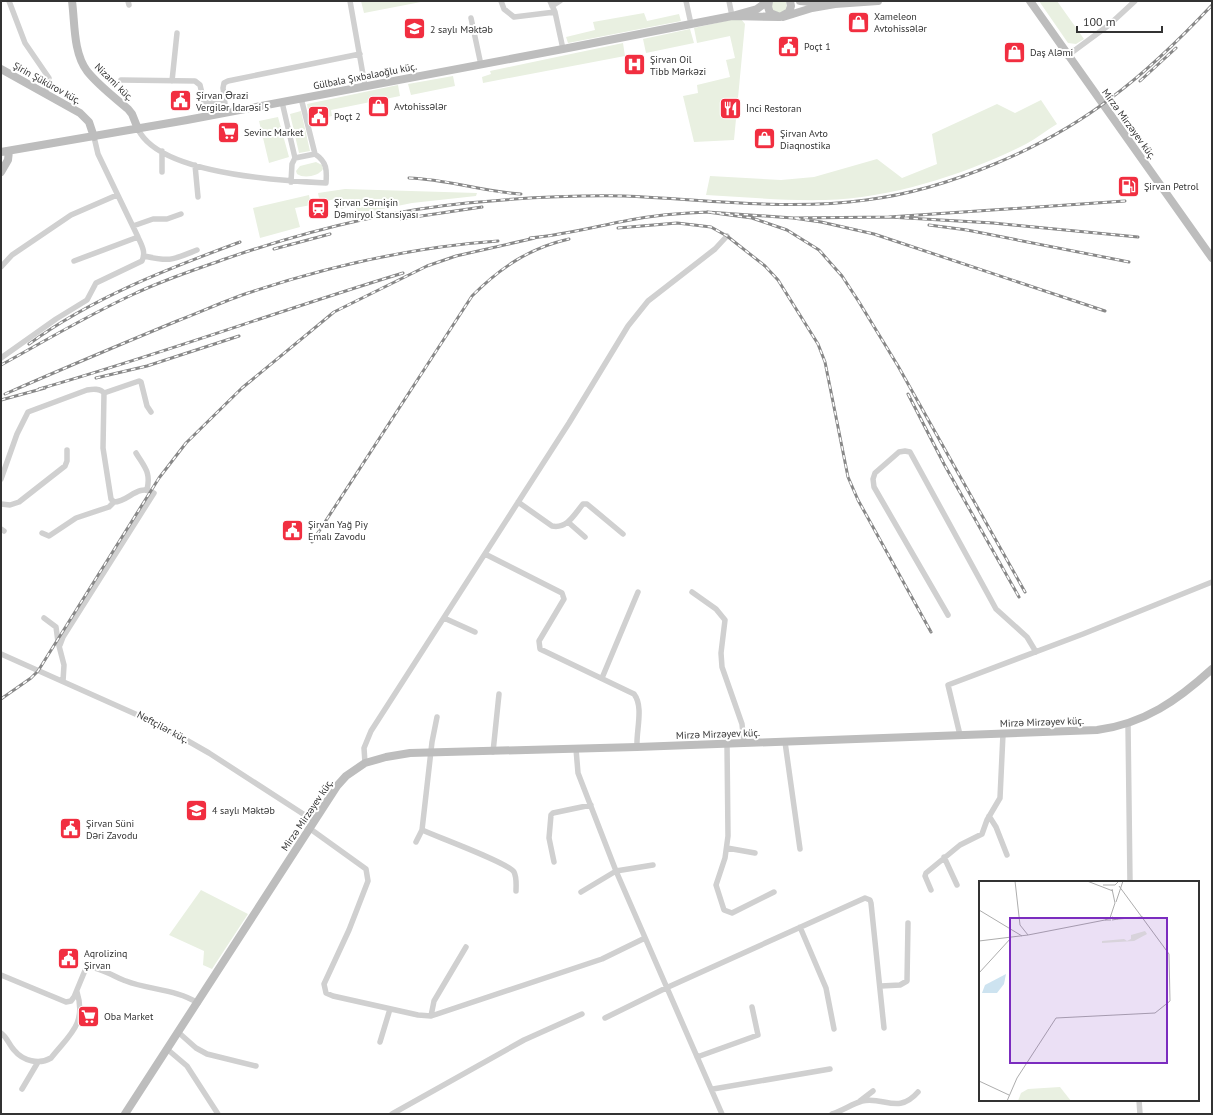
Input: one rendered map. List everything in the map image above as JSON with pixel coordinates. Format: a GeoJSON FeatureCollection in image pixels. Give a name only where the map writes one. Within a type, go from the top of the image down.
{"type":"FeatureCollection","features":[{"type":"Feature","properties":{"kind":"main road","name":"Nizami küç."},"geometry":{"type":"LineString","coordinates":[[72,1],[77,42],[82,61],[96,81],[128,109],[132,114],[138,129]]}},
{"type":"Feature","properties":{"kind":"main road"},"geometry":{"type":"LineString","coordinates":[[732,16],[757,9],[768,1]]}},
{"type":"Feature","properties":{"kind":"main road"},"geometry":{"type":"LineString","coordinates":[[768,1],[770,13],[781,17]]}},
{"type":"Feature","properties":{"kind":"main road"},"geometry":{"type":"LineString","coordinates":[[800,1],[835,4]]}},
{"type":"Feature","properties":{"kind":"main road"},"geometry":{"type":"LineString","coordinates":[[732,16],[781,17],[812,8],[835,4],[878,1]]}},
{"type":"Feature","properties":{"kind":"main road","name":"Mirzə Mirzəyev küç."},"geometry":{"type":"LineString","coordinates":[[1030,1],[1067,56],[1212,258]]}},
{"type":"Feature","properties":{"kind":"main road"},"geometry":{"type":"LineString","coordinates":[[781,17],[789,12],[791,3]]}},
{"type":"Feature","properties":{"kind":"main road","name":"Gülbala Şıxbalaoğlu küç."},"geometry":{"type":"LineString","coordinates":[[5,152],[138,129],[563,50],[732,16]]}},
{"type":"Feature","properties":{"kind":"main road","name":"Şirin Şükürov küç."},"geometry":{"type":"LineString","coordinates":[[1,69],[85,118],[89,122],[94,137]]}},
{"type":"Feature","properties":{"kind":"main road"},"geometry":{"type":"LineString","coordinates":[[1,172],[8,160],[5,152]]}},
{"type":"Feature","properties":{"kind":"main road","name":"Mirzə Mirzəyev küç."},"geometry":{"type":"LineString","coordinates":[[125,1114],[312,824],[346,776],[365,763],[396,755],[431,752],[494,752],[1097,730],[1128,724],[1155,712],[1177,697],[1212,669]]}},
{"type":"Feature","properties":{"kind":"street"},"geometry":{"type":"LineString","coordinates":[[9,1],[25,43],[49,78],[45,94]]}},
{"type":"Feature","properties":{"kind":"street"},"geometry":{"type":"LineString","coordinates":[[350,1],[365,86]]}},
{"type":"Feature","properties":{"kind":"street"},"geometry":{"type":"LineString","coordinates":[[502,1],[504,9],[514,17],[555,12]]}},
{"type":"Feature","properties":{"kind":"street"},"geometry":{"type":"LineString","coordinates":[[560,1],[551,3],[555,12],[563,50]]}},
{"type":"Feature","properties":{"kind":"street"},"geometry":{"type":"LineString","coordinates":[[686,1],[691,24]]}},
{"type":"Feature","properties":{"kind":"street"},"geometry":{"type":"LineString","coordinates":[[729,1],[732,16]]}},
{"type":"Feature","properties":{"kind":"street"},"geometry":{"type":"LineString","coordinates":[[1067,56],[1109,25],[1135,1]]}},
{"type":"Feature","properties":{"kind":"street"},"geometry":{"type":"LineString","coordinates":[[471,18],[481,65]]}},
{"type":"Feature","properties":{"kind":"street"},"geometry":{"type":"LineString","coordinates":[[172,81],[177,33]]}},
{"type":"Feature","properties":{"kind":"street"},"geometry":{"type":"LineString","coordinates":[[226,112],[223,88],[224,83],[228,81],[360,54]]}},
{"type":"Feature","properties":{"kind":"street"},"geometry":{"type":"LineString","coordinates":[[121,80],[195,81],[200,85],[204,102],[224,101]]}},
{"type":"Feature","properties":{"kind":"street"},"geometry":{"type":"LineString","coordinates":[[301,98],[315,154]]}},
{"type":"Feature","properties":{"kind":"street"},"geometry":{"type":"LineString","coordinates":[[282,102],[295,158],[292,164],[291,182]]}},
{"type":"Feature","properties":{"kind":"street"},"geometry":{"type":"LineString","coordinates":[[138,129],[146,141],[162,151],[195,165],[244,176],[291,182],[326,183],[326,165],[323,159],[315,154],[295,158]]}},
{"type":"Feature","properties":{"kind":"street"},"geometry":{"type":"LineString","coordinates":[[1,358],[56,319],[87,300],[96,283],[142,261],[144,256],[143,250],[138,237],[98,154],[94,137]]}},
{"type":"Feature","properties":{"kind":"street"},"geometry":{"type":"LineString","coordinates":[[162,151],[162,172]]}},
{"type":"Feature","properties":{"kind":"street"},"geometry":{"type":"LineString","coordinates":[[195,165],[198,197]]}},
{"type":"Feature","properties":{"kind":"street"},"geometry":{"type":"LineString","coordinates":[[1,267],[12,255],[71,215],[117,194]]}},
{"type":"Feature","properties":{"kind":"street"},"geometry":{"type":"LineString","coordinates":[[132,226],[153,219],[167,219],[181,214]]}},
{"type":"Feature","properties":{"kind":"street"},"geometry":{"type":"LineString","coordinates":[[365,763],[364,748],[371,731],[637,314],[657,294],[715,249],[727,236]]}},
{"type":"Feature","properties":{"kind":"street"},"geometry":{"type":"LineString","coordinates":[[74,261],[138,237]]}},
{"type":"Feature","properties":{"kind":"street"},"geometry":{"type":"LineString","coordinates":[[144,256],[171,260],[197,250]]}},
{"type":"Feature","properties":{"kind":"street"},"geometry":{"type":"LineString","coordinates":[[104,394],[139,381],[141,382],[151,412]]}},
{"type":"Feature","properties":{"kind":"street"},"geometry":{"type":"LineString","coordinates":[[1,479],[17,434],[28,412],[87,390],[102,390],[104,394],[103,448],[109,493],[114,502]]}},
{"type":"Feature","properties":{"kind":"street"},"geometry":{"type":"LineString","coordinates":[[1,504],[10,505],[19,502],[65,466],[67,461],[67,450]]}},
{"type":"Feature","properties":{"kind":"street"},"geometry":{"type":"LineString","coordinates":[[948,615],[874,487],[873,479],[875,473],[899,452],[910,452],[996,608],[1027,637],[1036,652]]}},
{"type":"Feature","properties":{"kind":"street"},"geometry":{"type":"LineString","coordinates":[[136,454],[150,478],[147,490]]}},
{"type":"Feature","properties":{"kind":"street"},"geometry":{"type":"LineString","coordinates":[[42,533],[49,536],[76,518],[109,507],[114,502],[119,502],[137,491],[147,490],[154,494],[63,637],[60,645]]}},
{"type":"Feature","properties":{"kind":"street"},"geometry":{"type":"LineString","coordinates":[[518,502],[552,526],[562,527],[583,504],[587,504],[623,534]]}},
{"type":"Feature","properties":{"kind":"street"},"geometry":{"type":"LineString","coordinates":[[568,522],[585,537]]}},
{"type":"Feature","properties":{"kind":"street"},"geometry":{"type":"LineString","coordinates":[[485,554],[562,593],[564,599],[539,641],[538,646],[543,652],[634,694],[639,700],[640,708],[636,734],[637,747]]}},
{"type":"Feature","properties":{"kind":"street"},"geometry":{"type":"LineString","coordinates":[[960,736],[948,685],[1036,652],[1212,582]]}},
{"type":"Feature","properties":{"kind":"street"},"geometry":{"type":"LineString","coordinates":[[602,678],[638,592]]}},
{"type":"Feature","properties":{"kind":"street"},"geometry":{"type":"LineString","coordinates":[[692,592],[716,609],[725,620],[721,653],[722,667],[742,724],[744,743]]}},
{"type":"Feature","properties":{"kind":"street"},"geometry":{"type":"LineString","coordinates":[[44,618],[56,627],[64,665],[63,681]]}},
{"type":"Feature","properties":{"kind":"street"},"geometry":{"type":"LineString","coordinates":[[444,618],[475,632]]}},
{"type":"Feature","properties":{"kind":"street","name":"Neftçilər küç."},"geometry":{"type":"LineString","coordinates":[[1,654],[136,713],[209,753],[312,824],[366,869],[368,881],[349,930],[324,984],[324,989],[326,993],[333,996],[390,1009]]}},
{"type":"Feature","properties":{"kind":"street"},"geometry":{"type":"LineString","coordinates":[[494,752],[499,694]]}},
{"type":"Feature","properties":{"kind":"street"},"geometry":{"type":"LineString","coordinates":[[416,842],[422,830],[436,717]]}},
{"type":"Feature","properties":{"kind":"street"},"geometry":{"type":"LineString","coordinates":[[1128,724],[1130,881]]}},
{"type":"Feature","properties":{"kind":"street"},"geometry":{"type":"LineString","coordinates":[[931,890],[925,876],[944,857],[960,845],[982,834],[989,816],[1000,798],[1003,734]]}},
{"type":"Feature","properties":{"kind":"street"},"geometry":{"type":"LineString","coordinates":[[785,742],[800,849]]}},
{"type":"Feature","properties":{"kind":"street"},"geometry":{"type":"LineString","coordinates":[[727,744],[729,814],[727,848],[723,866],[716,885],[724,910],[732,913],[774,892]]}},
{"type":"Feature","properties":{"kind":"street"},"geometry":{"type":"LineString","coordinates":[[576,749],[578,774],[616,871],[722,1114]]}},
{"type":"Feature","properties":{"kind":"street"},"geometry":{"type":"LineString","coordinates":[[554,862],[549,838],[551,815],[553,813],[591,805]]}},
{"type":"Feature","properties":{"kind":"street"},"geometry":{"type":"LineString","coordinates":[[989,816],[996,828],[1007,855]]}},
{"type":"Feature","properties":{"kind":"street"},"geometry":{"type":"LineString","coordinates":[[422,830],[470,849],[512,870],[516,878],[516,891]]}},
{"type":"Feature","properties":{"kind":"street"},"geometry":{"type":"LineString","coordinates":[[727,848],[755,853]]}},
{"type":"Feature","properties":{"kind":"street"},"geometry":{"type":"LineString","coordinates":[[944,857],[956,885]]}},
{"type":"Feature","properties":{"kind":"street"},"geometry":{"type":"LineString","coordinates":[[582,892],[616,871],[653,865]]}},
{"type":"Feature","properties":{"kind":"street"},"geometry":{"type":"LineString","coordinates":[[605,1018],[666,988],[800,927],[862,899],[868,899],[871,903],[881,986],[884,1028]]}},
{"type":"Feature","properties":{"kind":"street"},"geometry":{"type":"LineString","coordinates":[[881,986],[900,985],[907,981],[908,923]]}},
{"type":"Feature","properties":{"kind":"street"},"geometry":{"type":"LineString","coordinates":[[800,927],[826,988],[834,1029]]}},
{"type":"Feature","properties":{"kind":"street"},"geometry":{"type":"LineString","coordinates":[[380,1042],[390,1009],[430,1016],[602,959],[645,938]]}},
{"type":"Feature","properties":{"kind":"street"},"geometry":{"type":"LineString","coordinates":[[430,1016],[434,1001],[466,947]]}},
{"type":"Feature","properties":{"kind":"street"},"geometry":{"type":"LineString","coordinates":[[1,974],[62,1001],[71,1001],[77,992],[83,972],[89,966],[128,982],[179,994],[198,1003]]}},
{"type":"Feature","properties":{"kind":"street"},"geometry":{"type":"LineString","coordinates":[[1,1032],[19,1055],[30,1061],[45,1062],[51,1058],[77,1025],[81,1012],[77,992]]}},
{"type":"Feature","properties":{"kind":"street"},"geometry":{"type":"LineString","coordinates":[[697,1057],[758,1034],[752,1007]]}},
{"type":"Feature","properties":{"kind":"street"},"geometry":{"type":"LineString","coordinates":[[392,1114],[524,1040],[582,1014]]}},
{"type":"Feature","properties":{"kind":"street"},"geometry":{"type":"LineString","coordinates":[[178,1032],[196,1048],[207,1054],[256,1066]]}},
{"type":"Feature","properties":{"kind":"street"},"geometry":{"type":"LineString","coordinates":[[167,1049],[187,1066],[218,1114]]}},
{"type":"Feature","properties":{"kind":"street"},"geometry":{"type":"LineString","coordinates":[[22,1089],[38,1062]]}},
{"type":"Feature","properties":{"kind":"street"},"geometry":{"type":"LineString","coordinates":[[712,1089],[830,1069]]}},
{"type":"Feature","properties":{"kind":"street"},"geometry":{"type":"LineString","coordinates":[[833,1114],[860,1102],[873,1091]]}},
{"type":"Feature","properties":{"kind":"street"},"geometry":{"type":"LineString","coordinates":[[860,1102],[896,1104],[906,1102],[918,1092]]}},
{"type":"Feature","properties":{"kind":"street"},"geometry":{"type":"LineString","coordinates":[[1139,1101],[1140,1114]]}},
{"type":"Feature","properties":{"kind":"green space"},"geometry":{"type":"Polygon","coordinates":[[[361,1],[426,1],[364,13],[361,1]]]}},
{"type":"Feature","properties":{"kind":"green space"},"geometry":{"type":"Polygon","coordinates":[[[772,1],[786,1],[787,9],[781,14],[773,11],[771,4],[772,1]]]}},
{"type":"Feature","properties":{"kind":"green space"},"geometry":{"type":"Polygon","coordinates":[[[1039,1],[1057,1],[1084,39],[1076,44],[1068,43],[1039,1]]]}},
{"type":"Feature","properties":{"kind":"green space"},"geometry":{"type":"Polygon","coordinates":[[[644,13],[647,21],[679,14],[681,21],[568,43],[566,37],[595,30],[593,22],[644,13]]]}},
{"type":"Feature","properties":{"kind":"green space"},"geometry":{"type":"Polygon","coordinates":[[[741,19],[745,24],[734,140],[694,142],[683,96],[698,93],[697,85],[730,77],[726,60],[735,58],[730,36],[697,43],[694,28],[741,19]]]}},
{"type":"Feature","properties":{"kind":"green space"},"geometry":{"type":"Polygon","coordinates":[[[690,29],[694,43],[646,53],[643,39],[690,29]]]}},
{"type":"Feature","properties":{"kind":"green space"},"geometry":{"type":"Polygon","coordinates":[[[623,43],[625,56],[483,83],[482,77],[491,74],[490,71],[623,43]]]}},
{"type":"Feature","properties":{"kind":"green space"},"geometry":{"type":"Polygon","coordinates":[[[453,76],[455,86],[411,95],[408,84],[453,76]]]}},
{"type":"Feature","properties":{"kind":"green space"},"geometry":{"type":"Polygon","coordinates":[[[398,85],[400,96],[331,110],[332,116],[310,121],[307,104],[398,85]]]}},
{"type":"Feature","properties":{"kind":"green space"},"geometry":{"type":"Polygon","coordinates":[[[1041,100],[1057,124],[1026,144],[1003,155],[954,174],[928,182],[877,195],[825,200],[706,195],[710,176],[781,180],[814,177],[877,159],[902,178],[937,164],[932,134],[997,104],[1015,113],[1041,100]]]}},
{"type":"Feature","properties":{"kind":"green space"},"geometry":{"type":"Polygon","coordinates":[[[301,111],[310,151],[299,153],[290,114],[301,111]]]}},
{"type":"Feature","properties":{"kind":"green space"},"geometry":{"type":"Polygon","coordinates":[[[278,117],[289,157],[269,163],[259,121],[278,117]]]}},
{"type":"Feature","properties":{"kind":"green space"},"geometry":{"type":"Polygon","coordinates":[[[316,162],[322,165],[323,169],[315,175],[300,176],[297,174],[296,171],[300,166],[316,162]]]}},
{"type":"Feature","properties":{"kind":"green space"},"geometry":{"type":"Polygon","coordinates":[[[345,189],[477,193],[476,196],[412,203],[358,214],[355,205],[341,209],[338,198],[320,203],[318,193],[345,189]]]}},
{"type":"Feature","properties":{"kind":"green space"},"geometry":{"type":"Polygon","coordinates":[[[309,195],[311,205],[295,208],[300,227],[260,238],[253,208],[309,195]]]}},
{"type":"Feature","properties":{"kind":"green space"},"geometry":{"type":"Polygon","coordinates":[[[201,890],[248,914],[212,969],[203,965],[204,951],[169,935],[201,890]]]}},
{"type":"Feature","properties":{"kind":"railway"},"geometry":{"type":"LineString","coordinates":[[1,365],[117,302],[167,280],[284,240],[344,224],[406,211],[467,203],[565,196],[654,197],[775,204],[836,203],[897,195],[929,187],[962,177],[1026,150],[1057,134],[1085,116],[1124,88],[1151,65],[1212,5]]}},
{"type":"Feature","properties":{"kind":"railway"},"geometry":{"type":"LineString","coordinates":[[1140,81],[1176,48]]}},
{"type":"Feature","properties":{"kind":"railway"},"geometry":{"type":"LineString","coordinates":[[409,178],[521,194]]}},
{"type":"Feature","properties":{"kind":"railway"},"geometry":{"type":"LineString","coordinates":[[1125,201],[889,217],[993,223],[1138,237]]}},
{"type":"Feature","properties":{"kind":"railway"},"geometry":{"type":"LineString","coordinates":[[401,219],[482,207]]}},
{"type":"Feature","properties":{"kind":"railway"},"geometry":{"type":"LineString","coordinates":[[793,218],[707,212],[752,218],[787,230],[819,250],[842,276],[898,366],[1025,592]]}},
{"type":"Feature","properties":{"kind":"railway"},"geometry":{"type":"LineString","coordinates":[[530,238],[568,233],[649,217],[707,212]]}},
{"type":"Feature","properties":{"kind":"railway"},"geometry":{"type":"LineString","coordinates":[[889,217],[793,218],[821,222],[874,234],[1105,311]]}},
{"type":"Feature","properties":{"kind":"railway"},"geometry":{"type":"LineString","coordinates":[[618,228],[677,223],[711,227],[727,236],[765,266],[778,280],[818,344],[825,362],[848,477],[858,500],[931,632]]}},
{"type":"Feature","properties":{"kind":"railway"},"geometry":{"type":"LineString","coordinates":[[929,225],[967,230],[1129,262]]}},
{"type":"Feature","properties":{"kind":"railway"},"geometry":{"type":"LineString","coordinates":[[274,249],[330,234]]}},
{"type":"Feature","properties":{"kind":"railway"},"geometry":{"type":"LineString","coordinates":[[1,699],[31,678],[38,671],[159,478],[186,443],[242,388],[334,312],[427,266],[456,256],[535,238]]}},
{"type":"Feature","properties":{"kind":"railway"},"geometry":{"type":"LineString","coordinates":[[312,542],[472,296],[493,277],[516,260],[541,248],[569,239]]}},
{"type":"Feature","properties":{"kind":"railway"},"geometry":{"type":"LineString","coordinates":[[5,394],[221,303],[279,283],[340,266],[403,253],[498,241]]}},
{"type":"Feature","properties":{"kind":"railway"},"geometry":{"type":"LineString","coordinates":[[29,344],[78,312],[104,299],[158,274],[240,242]]}},
{"type":"Feature","properties":{"kind":"railway"},"geometry":{"type":"LineString","coordinates":[[39,389],[131,361],[403,273]]}},
{"type":"Feature","properties":{"kind":"railway"},"geometry":{"type":"LineString","coordinates":[[96,378],[147,366],[239,336]]}},
{"type":"Feature","properties":{"kind":"railway"},"geometry":{"type":"LineString","coordinates":[[1,400],[45,388]]}},
{"type":"Feature","properties":{"kind":"railway"},"geometry":{"type":"LineString","coordinates":[[908,394],[944,464],[1019,597]]}},
{"type":"Feature","properties":{"kind":"place","name":"Xameleon Avtohissələr"},"geometry":{"type":"Point","coordinates":[858,22]}},
{"type":"Feature","properties":{"kind":"place","name":"2 saylı Məktəb"},"geometry":{"type":"Point","coordinates":[415,29]}},
{"type":"Feature","properties":{"kind":"place","name":"Poçt 1"},"geometry":{"type":"Point","coordinates":[788,46]}},
{"type":"Feature","properties":{"kind":"place","name":"Daş Aləmi"},"geometry":{"type":"Point","coordinates":[1015,52]}},
{"type":"Feature","properties":{"kind":"place","name":"Şirvan Oil Tibb Mərkəzi"},"geometry":{"type":"Point","coordinates":[635,65]}},
{"type":"Feature","properties":{"kind":"place","name":"Şirvan Ərazi Vergilər İdarəsi 5"},"geometry":{"type":"Point","coordinates":[181,101]}},
{"type":"Feature","properties":{"kind":"place","name":"Avtohissələr"},"geometry":{"type":"Point","coordinates":[378,106]}},
{"type":"Feature","properties":{"kind":"place","name":"İnci Restoran"},"geometry":{"type":"Point","coordinates":[730,108]}},
{"type":"Feature","properties":{"kind":"place","name":"Poçt 2"},"geometry":{"type":"Point","coordinates":[318,116]}},
{"type":"Feature","properties":{"kind":"place","name":"Sevinc Market"},"geometry":{"type":"Point","coordinates":[228,132]}},
{"type":"Feature","properties":{"kind":"place","name":"Şirvan Avto Diaqnostika"},"geometry":{"type":"Point","coordinates":[765,139]}},
{"type":"Feature","properties":{"kind":"place","name":"Şirvan Petrol"},"geometry":{"type":"Point","coordinates":[1129,186]}},
{"type":"Feature","properties":{"kind":"place","name":"Şirvan Sərnişin Dəmiryol Stansiyası"},"geometry":{"type":"Point","coordinates":[319,208]}},
{"type":"Feature","properties":{"kind":"place","name":"Şirvan Yağ Piy Emalı Zavodu"},"geometry":{"type":"Point","coordinates":[293,530]}},
{"type":"Feature","properties":{"kind":"place","name":"4 saylı Məktəb"},"geometry":{"type":"Point","coordinates":[196,810]}},
{"type":"Feature","properties":{"kind":"place","name":"Şirvan Süni Dəri Zavodu"},"geometry":{"type":"Point","coordinates":[70,829]}},
{"type":"Feature","properties":{"kind":"place","name":"Aqrolizinq Şirvan"},"geometry":{"type":"Point","coordinates":[69,959]}},
{"type":"Feature","properties":{"kind":"place","name":"Oba Market"},"geometry":{"type":"Point","coordinates":[88,1016]}}]}
